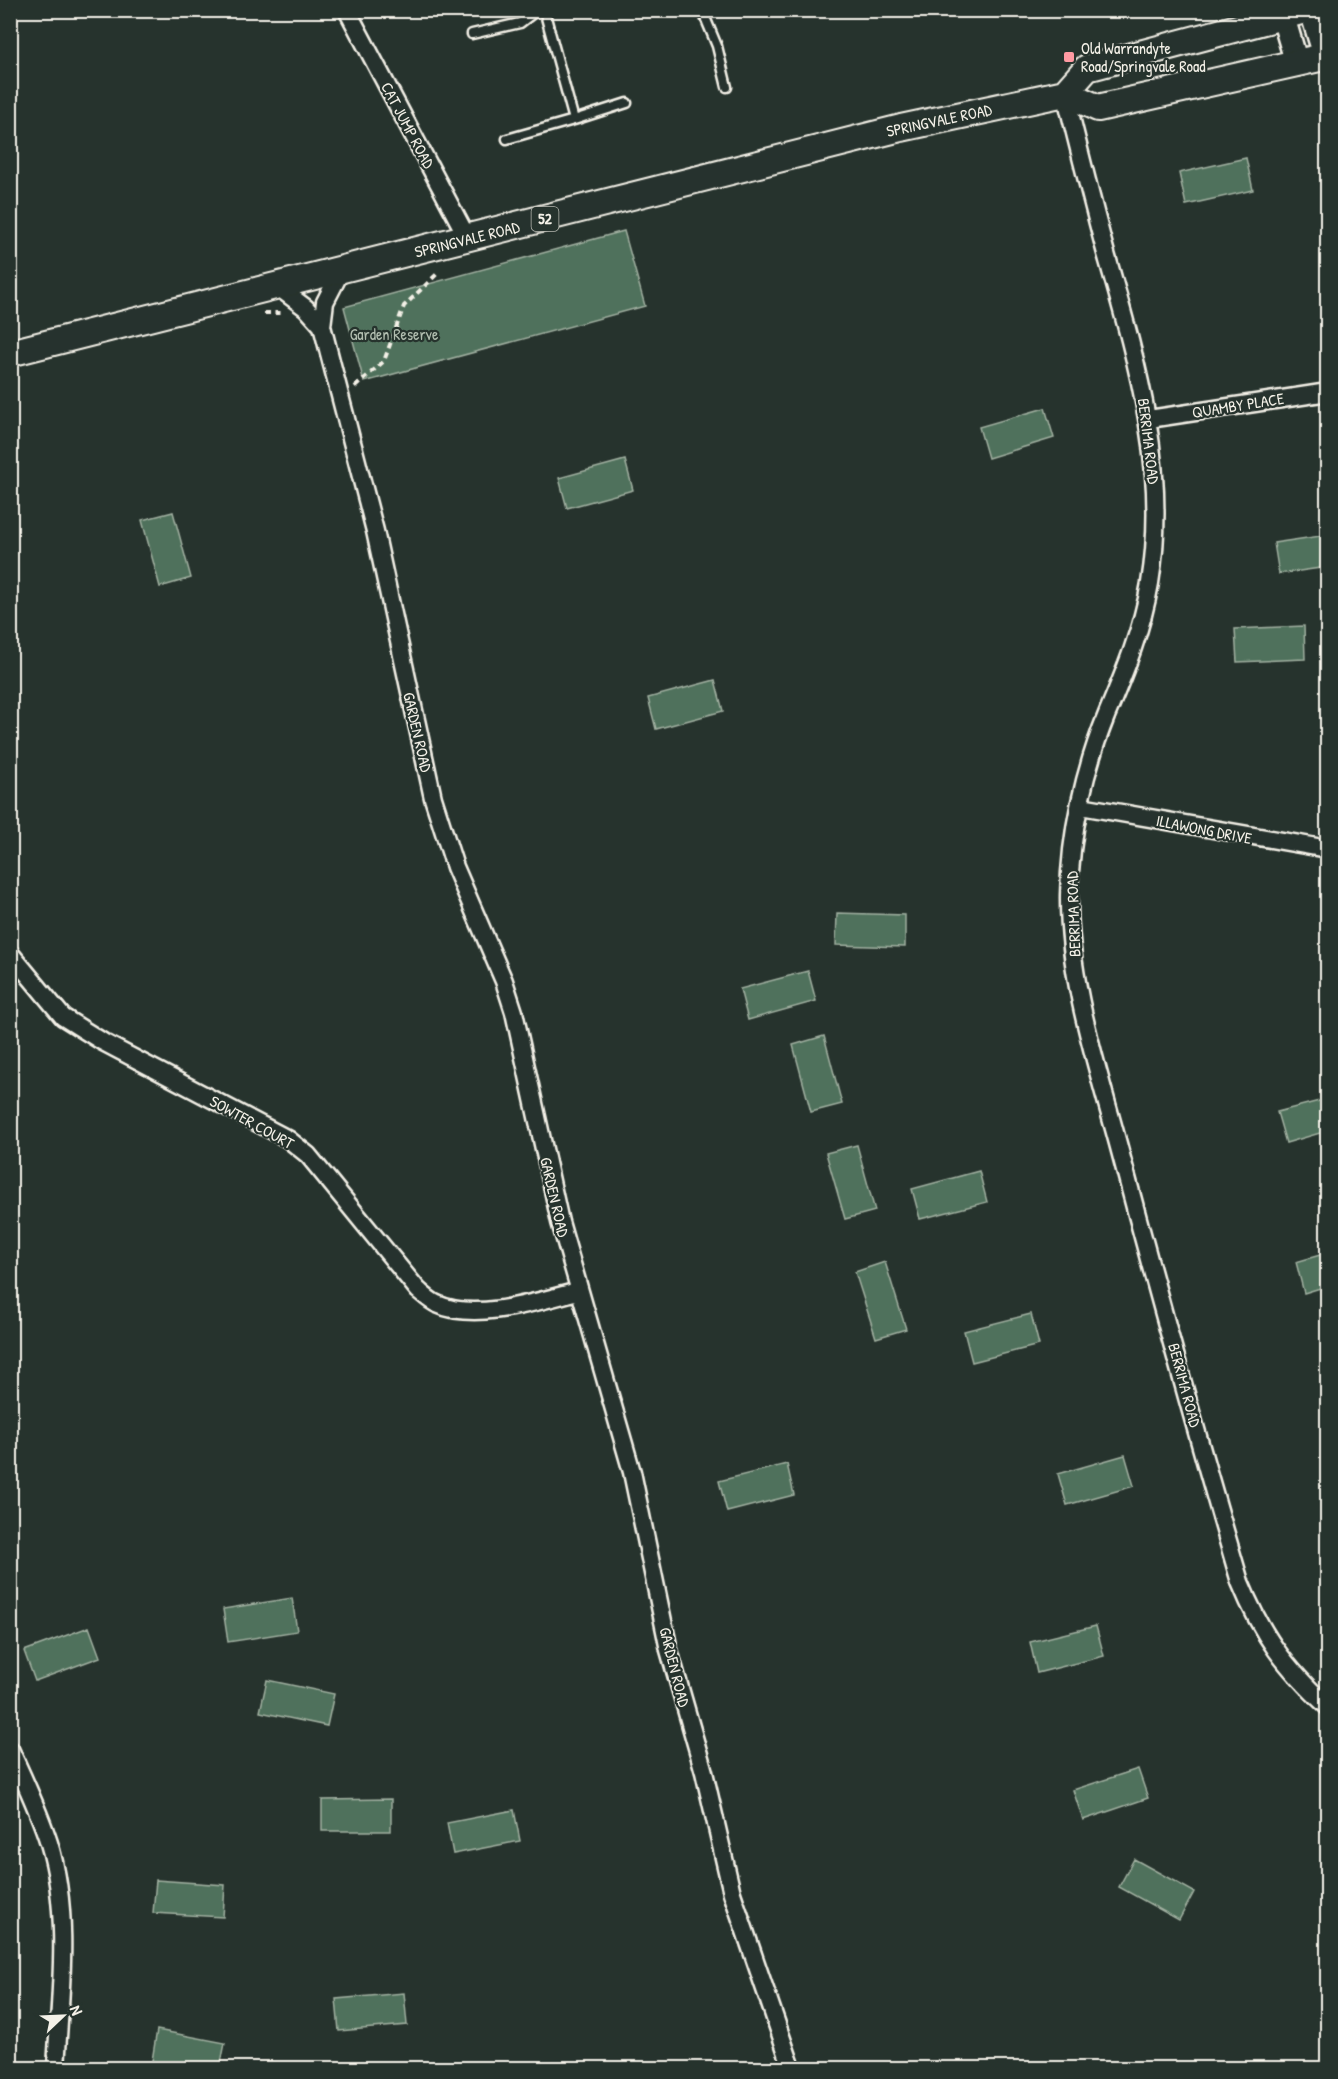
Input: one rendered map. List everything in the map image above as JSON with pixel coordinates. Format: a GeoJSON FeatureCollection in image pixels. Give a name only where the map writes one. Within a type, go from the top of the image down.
{"type":"FeatureCollection","features":[{"type":"Feature","properties":{"kind":"main road"},"geometry":{"type":"LineString","coordinates":[[1297,64],[1290,12],[1087,68],[1065,93],[1098,108],[1297,64],[1326,56],[1311,10]]}},
{"type":"Feature","properties":{"kind":"main road","name":"SPRINGVALE ROAD"},"geometry":{"type":"LineString","coordinates":[[10,354],[855,139],[1065,93]]}},
{"type":"Feature","properties":{"kind":"street","name":"CAT JUMP ROAD"},"geometry":{"type":"LineString","coordinates":[[347,10],[468,239]]}},
{"type":"Feature","properties":{"kind":"street","name":"BERRIMA ROAD"},"geometry":{"type":"LineString","coordinates":[[1065,93],[1133,347],[1149,419],[1154,463],[1156,528],[1150,584],[1130,660],[1091,761],[1072,847],[1069,895],[1071,940],[1078,987],[1136,1211],[1240,1582],[1257,1622],[1275,1649],[1304,1684],[1328,1707]]}},
{"type":"Feature","properties":{"kind":"street","name":"GARDEN ROAD"},"geometry":{"type":"LineString","coordinates":[[341,271],[325,302],[322,326],[375,531],[433,798],[455,867],[504,981],[514,1012],[560,1222],[632,1472],[669,1650],[704,1773],[732,1893],[792,2068]]}},
{"type":"Feature","properties":{"kind":"street","name":"GARDEN ROAD"},"geometry":{"type":"LineString","coordinates":[[278,287],[306,308],[322,326]]}},
{"type":"Feature","properties":{"kind":"street","name":"QUAMBY PLACE"},"geometry":{"type":"LineString","coordinates":[[1149,419],[1328,392]]}},
{"type":"Feature","properties":{"kind":"street","name":"ILLAWONG DRIVE"},"geometry":{"type":"LineString","coordinates":[[1081,806],[1328,849]]}},
{"type":"Feature","properties":{"kind":"street","name":"SOWTER COURT"},"geometry":{"type":"LineString","coordinates":[[10,953],[63,1017],[103,1042],[288,1139],[309,1155],[418,1290],[436,1304],[468,1312],[533,1302],[578,1291]]}},
{"type":"Feature","properties":{"kind":"street"},"geometry":{"type":"LineString","coordinates":[[10,1749],[49,1843],[58,1883],[62,1935],[56,2068]]}},
{"type":"Feature","properties":{"kind":"lane"},"geometry":{"type":"LineString","coordinates":[[472,34],[520,23],[537,10]]}},
{"type":"Feature","properties":{"kind":"lane"},"geometry":{"type":"LineString","coordinates":[[544,10],[574,120]]}},
{"type":"Feature","properties":{"kind":"lane"},"geometry":{"type":"LineString","coordinates":[[702,10],[717,46],[727,87]]}},
{"type":"Feature","properties":{"kind":"lane"},"geometry":{"type":"LineString","coordinates":[[507,139],[627,103]]}},
{"type":"Feature","properties":{"kind":"path"},"geometry":{"type":"LineString","coordinates":[[342,402],[384,361],[404,306],[439,272]]}},
{"type":"Feature","properties":{"kind":"green space"},"geometry":{"type":"Polygon","coordinates":[[[1246,158],[1253,190],[1186,205],[1179,173],[1246,158]]]}},
{"type":"Feature","properties":{"kind":"green space","name":"Garden Reserve"},"geometry":{"type":"Polygon","coordinates":[[[624,231],[645,306],[364,382],[344,307],[624,231]]]}},
{"type":"Feature","properties":{"kind":"green space"},"geometry":{"type":"Polygon","coordinates":[[[1045,408],[1054,438],[988,458],[979,427],[1045,408]]]}},
{"type":"Feature","properties":{"kind":"green space"},"geometry":{"type":"Polygon","coordinates":[[[625,460],[633,490],[567,508],[559,478],[625,460]]]}},
{"type":"Feature","properties":{"kind":"green space"},"geometry":{"type":"Polygon","coordinates":[[[173,512],[191,578],[160,587],[142,520],[173,512]]]}},
{"type":"Feature","properties":{"kind":"green space"},"geometry":{"type":"Polygon","coordinates":[[[1327,535],[1327,567],[1279,574],[1274,543],[1327,535]]]}},
{"type":"Feature","properties":{"kind":"green space"},"geometry":{"type":"Polygon","coordinates":[[[1304,626],[1305,659],[1237,662],[1235,629],[1304,626]]]}},
{"type":"Feature","properties":{"kind":"green space"},"geometry":{"type":"Polygon","coordinates":[[[715,680],[723,711],[656,729],[648,698],[715,680]]]}},
{"type":"Feature","properties":{"kind":"green space"},"geometry":{"type":"Polygon","coordinates":[[[837,913],[905,915],[905,947],[836,945],[837,913]]]}},
{"type":"Feature","properties":{"kind":"green space"},"geometry":{"type":"Polygon","coordinates":[[[808,971],[816,1001],[748,1020],[740,989],[808,971]]]}},
{"type":"Feature","properties":{"kind":"green space"},"geometry":{"type":"Polygon","coordinates":[[[824,1036],[842,1104],[811,1112],[793,1045],[824,1036]]]}},
{"type":"Feature","properties":{"kind":"green space"},"geometry":{"type":"Polygon","coordinates":[[[1327,1099],[1327,1131],[1286,1143],[1277,1112],[1327,1099]]]}},
{"type":"Feature","properties":{"kind":"green space"},"geometry":{"type":"Polygon","coordinates":[[[857,1145],[875,1211],[845,1219],[826,1153],[857,1145]]]}},
{"type":"Feature","properties":{"kind":"green space"},"geometry":{"type":"Polygon","coordinates":[[[979,1171],[987,1202],[920,1219],[912,1189],[979,1171]]]}},
{"type":"Feature","properties":{"kind":"green space"},"geometry":{"type":"Polygon","coordinates":[[[1327,1253],[1327,1286],[1304,1293],[1296,1262],[1327,1253]]]}},
{"type":"Feature","properties":{"kind":"green space"},"geometry":{"type":"Polygon","coordinates":[[[885,1262],[906,1329],[876,1338],[855,1272],[885,1262]]]}},
{"type":"Feature","properties":{"kind":"green space"},"geometry":{"type":"Polygon","coordinates":[[[1031,1314],[1039,1345],[972,1362],[964,1331],[1031,1314]]]}},
{"type":"Feature","properties":{"kind":"green space"},"geometry":{"type":"Polygon","coordinates":[[[1125,1455],[1134,1486],[1067,1505],[1058,1474],[1125,1455]]]}},
{"type":"Feature","properties":{"kind":"green space"},"geometry":{"type":"Polygon","coordinates":[[[787,1464],[794,1495],[727,1512],[719,1481],[787,1464]]]}},
{"type":"Feature","properties":{"kind":"green space"},"geometry":{"type":"Polygon","coordinates":[[[292,1598],[297,1631],[228,1642],[223,1609],[292,1598]]]}},
{"type":"Feature","properties":{"kind":"green space"},"geometry":{"type":"Polygon","coordinates":[[[1096,1626],[1104,1656],[1037,1673],[1030,1642],[1096,1626]]]}},
{"type":"Feature","properties":{"kind":"green space"},"geometry":{"type":"Polygon","coordinates":[[[89,1627],[100,1657],[35,1681],[24,1651],[89,1627]]]}},
{"type":"Feature","properties":{"kind":"green space"},"geometry":{"type":"Polygon","coordinates":[[[267,1680],[334,1694],[327,1726],[260,1712],[267,1680]]]}},
{"type":"Feature","properties":{"kind":"green space"},"geometry":{"type":"Polygon","coordinates":[[[1138,1769],[1148,1798],[1083,1820],[1073,1790],[1138,1769]]]}},
{"type":"Feature","properties":{"kind":"green space"},"geometry":{"type":"Polygon","coordinates":[[[391,1799],[391,1831],[322,1831],[322,1800],[391,1799]]]}},
{"type":"Feature","properties":{"kind":"green space"},"geometry":{"type":"Polygon","coordinates":[[[514,1810],[520,1841],[453,1854],[447,1823],[514,1810]]]}},
{"type":"Feature","properties":{"kind":"green space"},"geometry":{"type":"Polygon","coordinates":[[[1134,1859],[1194,1892],[1179,1920],[1119,1887],[1134,1859]]]}},
{"type":"Feature","properties":{"kind":"green space"},"geometry":{"type":"Polygon","coordinates":[[[156,1880],[225,1885],[223,1917],[153,1913],[156,1880]]]}},
{"type":"Feature","properties":{"kind":"green space"},"geometry":{"type":"Polygon","coordinates":[[[404,1993],[407,2025],[339,2031],[336,1999],[404,1993]]]}},
{"type":"Feature","properties":{"kind":"green space"},"geometry":{"type":"Polygon","coordinates":[[[157,2030],[225,2043],[220,2068],[191,2068],[152,2061],[157,2030]]]}},
{"type":"Feature","properties":{"kind":"place","name":"Old Warrandyte Road/Springvale Road"},"geometry":{"type":"Point","coordinates":[1069,57]}}]}
